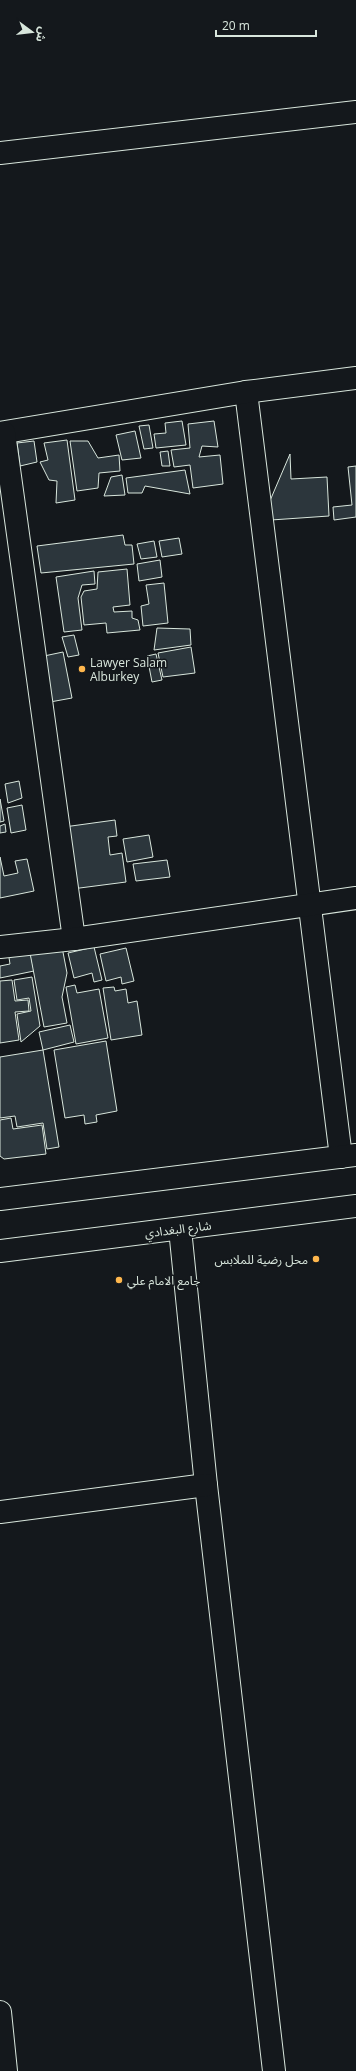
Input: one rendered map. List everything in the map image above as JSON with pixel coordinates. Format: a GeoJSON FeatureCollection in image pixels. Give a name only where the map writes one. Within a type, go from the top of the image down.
{"type":"FeatureCollection","features":[{"type":"Feature","properties":{"kind":"street"},"geometry":{"type":"LineString","coordinates":[[0,153],[356,112]]}},
{"type":"Feature","properties":{"kind":"street"},"geometry":{"type":"LineString","coordinates":[[74,939],[2,433],[246,392],[356,378]]}},
{"type":"Feature","properties":{"kind":"street"},"geometry":{"type":"LineString","coordinates":[[0,1199],[349,1156],[309,904],[246,392]]}},
{"type":"Feature","properties":{"kind":"street"},"geometry":{"type":"LineString","coordinates":[[0,947],[74,939],[356,898]]}},
{"type":"Feature","properties":{"kind":"street","name":"شارع البغدادي"},"geometry":{"type":"LineString","coordinates":[[0,1251],[356,1206]]}},
{"type":"Feature","properties":{"kind":"street"},"geometry":{"type":"LineString","coordinates":[[180,1229],[206,1486],[274,2071]]}},
{"type":"Feature","properties":{"kind":"street"},"geometry":{"type":"LineString","coordinates":[[0,1512],[206,1486]]}},
{"type":"Feature","properties":{"kind":"street"},"geometry":{"type":"LineString","coordinates":[[0,2012],[6,2071]]}},
{"type":"Feature","properties":{"kind":"building"},"geometry":{"type":"Polygon","coordinates":[[[182,421],[186,445],[156,448],[154,434],[166,433],[165,423],[182,421]]]}},
{"type":"Feature","properties":{"kind":"building"},"geometry":{"type":"Polygon","coordinates":[[[214,421],[218,447],[202,446],[199,457],[220,455],[223,484],[193,488],[190,465],[174,467],[171,450],[190,448],[188,424],[214,421]]]}},
{"type":"Feature","properties":{"kind":"building"},"geometry":{"type":"Polygon","coordinates":[[[149,425],[153,448],[144,449],[139,426],[149,425]]]}},
{"type":"Feature","properties":{"kind":"building"},"geometry":{"type":"Polygon","coordinates":[[[135,431],[141,458],[122,460],[116,435],[135,431]]]}},
{"type":"Feature","properties":{"kind":"building"},"geometry":{"type":"Polygon","coordinates":[[[67,440],[75,500],[56,503],[57,481],[49,480],[40,462],[48,460],[44,443],[67,440]]]}},
{"type":"Feature","properties":{"kind":"building"},"geometry":{"type":"Polygon","coordinates":[[[34,441],[37,462],[20,466],[17,443],[34,441]]]}},
{"type":"Feature","properties":{"kind":"building"},"geometry":{"type":"Polygon","coordinates":[[[70,441],[88,441],[98,458],[119,455],[120,471],[99,473],[98,488],[77,491],[70,441]]]}},
{"type":"Feature","properties":{"kind":"building"},"geometry":{"type":"Polygon","coordinates":[[[168,451],[170,466],[162,466],[160,452],[168,451]]]}},
{"type":"Feature","properties":{"kind":"building"},"geometry":{"type":"Polygon","coordinates":[[[290,454],[291,479],[327,477],[329,516],[271,520],[269,503],[290,454]]]}},
{"type":"Feature","properties":{"kind":"building"},"geometry":{"type":"Polygon","coordinates":[[[356,466],[356,517],[334,520],[333,507],[352,505],[348,467],[356,466]]]}},
{"type":"Feature","properties":{"kind":"building"},"geometry":{"type":"Polygon","coordinates":[[[185,470],[190,494],[145,486],[142,493],[128,493],[126,478],[185,470]]]}},
{"type":"Feature","properties":{"kind":"building"},"geometry":{"type":"Polygon","coordinates":[[[122,475],[125,495],[104,496],[111,477],[122,475]]]}},
{"type":"Feature","properties":{"kind":"building"},"geometry":{"type":"Polygon","coordinates":[[[123,535],[125,545],[132,545],[134,564],[41,573],[37,546],[123,535]]]}},
{"type":"Feature","properties":{"kind":"building"},"geometry":{"type":"Polygon","coordinates":[[[179,538],[182,554],[162,557],[159,541],[179,538]]]}},
{"type":"Feature","properties":{"kind":"building"},"geometry":{"type":"Polygon","coordinates":[[[154,541],[157,557],[141,559],[137,544],[154,541]]]}},
{"type":"Feature","properties":{"kind":"building"},"geometry":{"type":"Polygon","coordinates":[[[160,560],[162,577],[139,581],[137,564],[160,560]]]}},
{"type":"Feature","properties":{"kind":"building"},"geometry":{"type":"Polygon","coordinates":[[[127,569],[130,605],[113,607],[114,612],[132,611],[132,618],[138,620],[140,630],[107,633],[106,623],[84,625],[81,597],[84,591],[97,589],[98,572],[127,569]]]}},
{"type":"Feature","properties":{"kind":"building"},"geometry":{"type":"Polygon","coordinates":[[[94,571],[95,584],[82,585],[78,598],[82,630],[64,632],[56,577],[94,571]]]}},
{"type":"Feature","properties":{"kind":"building"},"geometry":{"type":"Polygon","coordinates":[[[164,583],[168,623],[143,626],[141,606],[149,604],[146,585],[164,583]]]}},
{"type":"Feature","properties":{"kind":"building"},"geometry":{"type":"Polygon","coordinates":[[[157,628],[190,629],[191,645],[154,650],[157,628]]]}},
{"type":"Feature","properties":{"kind":"building"},"geometry":{"type":"Polygon","coordinates":[[[74,635],[79,655],[68,657],[62,637],[74,635]]]}},
{"type":"Feature","properties":{"kind":"building"},"geometry":{"type":"Polygon","coordinates":[[[191,647],[195,673],[163,677],[158,653],[191,647]]]}},
{"type":"Feature","properties":{"kind":"building"},"geometry":{"type":"Polygon","coordinates":[[[63,652],[72,698],[50,702],[44,656],[63,652]]]}},
{"type":"Feature","properties":{"kind":"building"},"geometry":{"type":"Polygon","coordinates":[[[156,654],[162,680],[152,682],[147,656],[156,654]]]}},
{"type":"Feature","properties":{"kind":"building"},"geometry":{"type":"Polygon","coordinates":[[[19,781],[22,798],[8,803],[5,784],[19,781]]]}},
{"type":"Feature","properties":{"kind":"building"},"geometry":{"type":"Polygon","coordinates":[[[0,799],[4,821],[0,822],[0,799]]]}},
{"type":"Feature","properties":{"kind":"building"},"geometry":{"type":"Polygon","coordinates":[[[22,805],[26,830],[11,833],[7,808],[22,805]]]}},
{"type":"Feature","properties":{"kind":"building"},"geometry":{"type":"Polygon","coordinates":[[[115,820],[117,836],[108,837],[110,855],[122,853],[126,882],[72,889],[64,827],[115,820]]]}},
{"type":"Feature","properties":{"kind":"building"},"geometry":{"type":"Polygon","coordinates":[[[5,824],[6,832],[0,833],[0,826],[5,824]]]}},
{"type":"Feature","properties":{"kind":"building"},"geometry":{"type":"Polygon","coordinates":[[[149,835],[153,857],[127,862],[123,839],[149,835]]]}},
{"type":"Feature","properties":{"kind":"building"},"geometry":{"type":"Polygon","coordinates":[[[0,857],[4,876],[18,873],[15,861],[27,859],[34,891],[0,898],[0,857]]]}},
{"type":"Feature","properties":{"kind":"building"},"geometry":{"type":"Polygon","coordinates":[[[167,860],[170,877],[136,881],[133,864],[167,860]]]}},
{"type":"Feature","properties":{"kind":"building"},"geometry":{"type":"Polygon","coordinates":[[[28,941],[34,971],[0,978],[0,966],[10,964],[7,945],[28,941]]]}},
{"type":"Feature","properties":{"kind":"building"},"geometry":{"type":"Polygon","coordinates":[[[62,947],[67,973],[62,997],[67,1023],[44,1027],[30,953],[62,947]]]}},
{"type":"Feature","properties":{"kind":"building"},"geometry":{"type":"Polygon","coordinates":[[[94,947],[102,980],[94,982],[92,973],[74,978],[68,953],[94,947]]]}},
{"type":"Feature","properties":{"kind":"building"},"geometry":{"type":"Polygon","coordinates":[[[126,948],[134,981],[122,984],[121,977],[106,981],[100,954],[126,948]]]}},
{"type":"Feature","properties":{"kind":"building"},"geometry":{"type":"Polygon","coordinates":[[[32,977],[40,1026],[21,1042],[17,1014],[31,1011],[29,998],[17,1000],[14,980],[32,977]]]}},
{"type":"Feature","properties":{"kind":"building"},"geometry":{"type":"Polygon","coordinates":[[[12,980],[15,1001],[28,1000],[29,1011],[15,1012],[19,1040],[0,1043],[0,981],[12,980]]]}},
{"type":"Feature","properties":{"kind":"building"},"geometry":{"type":"Polygon","coordinates":[[[75,985],[77,993],[99,989],[108,1038],[76,1044],[66,987],[75,985]]]}},
{"type":"Feature","properties":{"kind":"building"},"geometry":{"type":"Polygon","coordinates":[[[114,987],[115,991],[126,989],[128,1003],[137,1001],[142,1035],[111,1040],[103,988],[114,987]]]}},
{"type":"Feature","properties":{"kind":"building"},"geometry":{"type":"Polygon","coordinates":[[[70,1025],[74,1042],[43,1050],[39,1032],[70,1025]]]}},
{"type":"Feature","properties":{"kind":"building"},"geometry":{"type":"Polygon","coordinates":[[[106,1041],[117,1111],[96,1115],[97,1122],[85,1124],[84,1115],[65,1118],[54,1050],[106,1041]]]}},
{"type":"Feature","properties":{"kind":"building"},"geometry":{"type":"Polygon","coordinates":[[[43,1050],[59,1147],[47,1149],[43,1123],[17,1127],[15,1116],[0,1118],[0,1057],[43,1050]]]}},
{"type":"Feature","properties":{"kind":"building"},"geometry":{"type":"Polygon","coordinates":[[[11,1118],[13,1129],[42,1125],[46,1154],[4,1159],[0,1156],[0,1120],[11,1118]]]}},
{"type":"Feature","properties":{"kind":"place","name":"Lawyer Salam Alburkey"},"geometry":{"type":"Point","coordinates":[82,669]}},
{"type":"Feature","properties":{"kind":"place","name":"محل رضية للملابس"},"geometry":{"type":"Point","coordinates":[316,1259]}},
{"type":"Feature","properties":{"kind":"place","name":"جامع الامام علي"},"geometry":{"type":"Point","coordinates":[119,1280]}}]}
